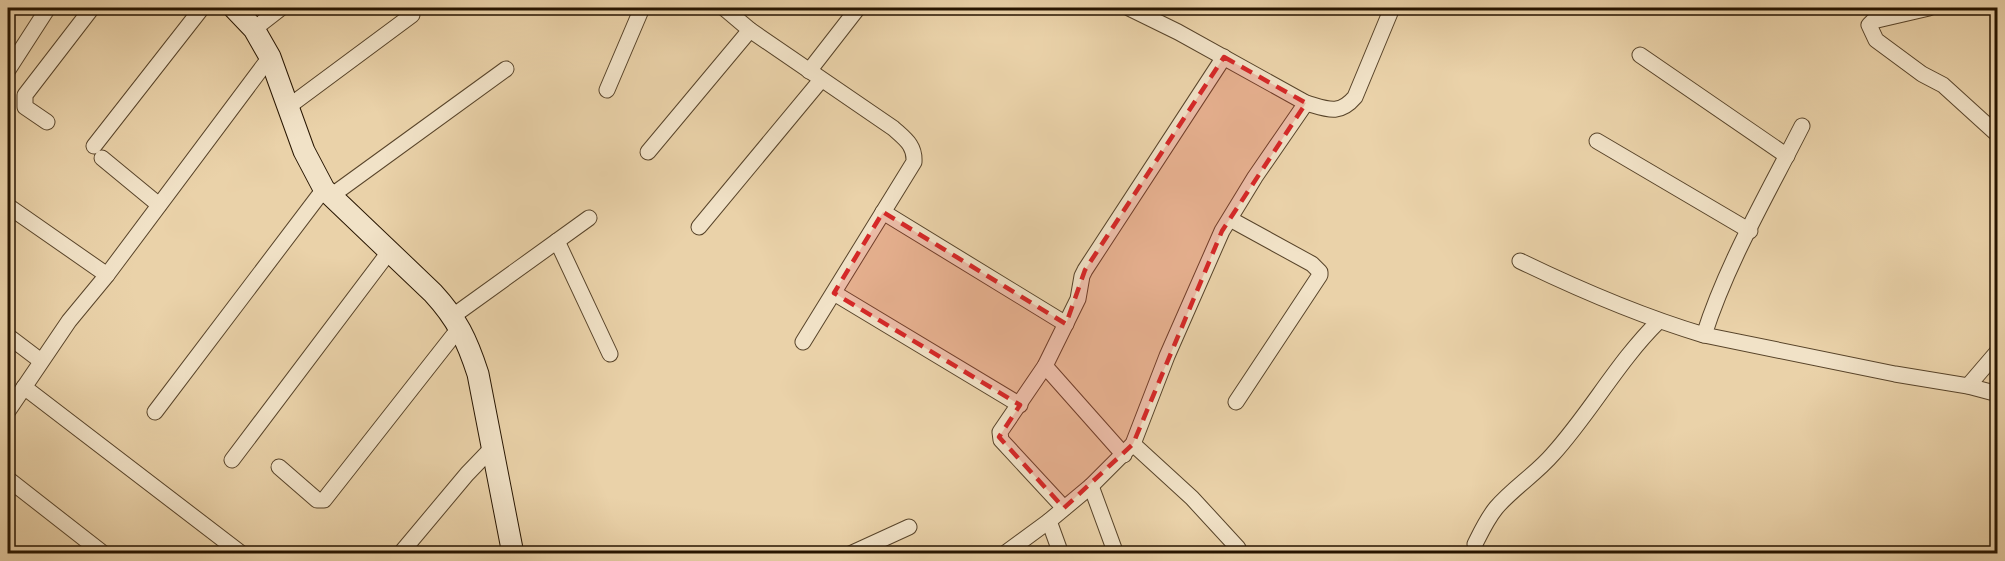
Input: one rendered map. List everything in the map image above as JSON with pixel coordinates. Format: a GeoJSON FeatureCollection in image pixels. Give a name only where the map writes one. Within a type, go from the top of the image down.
{"type":"FeatureCollection","features":[{"type":"Feature","properties":{"kind":"street"},"geometry":{"type":"LineString","coordinates":[[8,70],[48,8]]}},
{"type":"Feature","properties":{"kind":"street"},"geometry":{"type":"LineString","coordinates":[[47,122],[25,107],[25,95],[92,8]]}},
{"type":"Feature","properties":{"kind":"street"},"geometry":{"type":"LineString","coordinates":[[159,205],[98,152],[202,8]]}},
{"type":"Feature","properties":{"kind":"street"},"geometry":{"type":"LineString","coordinates":[[234,8],[254,29],[270,57],[304,151],[328,193],[433,293],[456,322],[470,348],[478,374],[513,554]]}},
{"type":"Feature","properties":{"kind":"street"},"geometry":{"type":"LineString","coordinates":[[254,29],[281,8]]}},
{"type":"Feature","properties":{"kind":"street"},"geometry":{"type":"LineString","coordinates":[[607,90],[640,8]]}},
{"type":"Feature","properties":{"kind":"street"},"geometry":{"type":"LineString","coordinates":[[724,8],[750,30],[893,128],[911,143],[915,152],[914,162],[803,342]]}},
{"type":"Feature","properties":{"kind":"street"},"geometry":{"type":"LineString","coordinates":[[699,227],[815,75],[858,8]]}},
{"type":"Feature","properties":{"kind":"street"},"geometry":{"type":"LineString","coordinates":[[1129,8],[1306,103],[1338,110],[1347,107],[1361,86],[1392,8]]}},
{"type":"Feature","properties":{"kind":"street"},"geometry":{"type":"LineString","coordinates":[[1929,8],[1871,22],[1870,28],[1874,38],[1922,74],[1942,85],[1998,135]]}},
{"type":"Feature","properties":{"kind":"street"},"geometry":{"type":"LineString","coordinates":[[288,107],[412,15]]}},
{"type":"Feature","properties":{"kind":"street"},"geometry":{"type":"LineString","coordinates":[[648,152],[750,30]]}},
{"type":"Feature","properties":{"kind":"street"},"geometry":{"type":"LineString","coordinates":[[1640,55],[1787,156]]}},
{"type":"Feature","properties":{"kind":"street"},"geometry":{"type":"LineString","coordinates":[[9,407],[69,321],[107,275],[270,57]]}},
{"type":"Feature","properties":{"kind":"street"},"geometry":{"type":"LineString","coordinates":[[1064,508],[999,437],[1000,432],[1045,366],[1080,293],[1085,270],[1224,57]]}},
{"type":"Feature","properties":{"kind":"street"},"geometry":{"type":"LineString","coordinates":[[155,412],[328,193],[506,69]]}},
{"type":"Feature","properties":{"kind":"street"},"geometry":{"type":"LineString","coordinates":[[1004,554],[1091,486],[1129,449],[1177,333],[1230,219],[1255,177],[1306,103]]}},
{"type":"Feature","properties":{"kind":"street"},"geometry":{"type":"LineString","coordinates":[[1704,335],[1710,315],[1803,126]]}},
{"type":"Feature","properties":{"kind":"street"},"geometry":{"type":"LineString","coordinates":[[1597,141],[1750,231]]}},
{"type":"Feature","properties":{"kind":"street"},"geometry":{"type":"LineString","coordinates":[[8,206],[107,275]]}},
{"type":"Feature","properties":{"kind":"street"},"geometry":{"type":"LineString","coordinates":[[883,212],[1066,324]]}},
{"type":"Feature","properties":{"kind":"street"},"geometry":{"type":"LineString","coordinates":[[279,467],[317,500],[324,500],[456,322],[589,218]]}},
{"type":"Feature","properties":{"kind":"street"},"geometry":{"type":"LineString","coordinates":[[1230,219],[1312,264],[1320,272],[1236,402]]}},
{"type":"Feature","properties":{"kind":"street"},"geometry":{"type":"LineString","coordinates":[[557,241],[610,354]]}},
{"type":"Feature","properties":{"kind":"street"},"geometry":{"type":"LineString","coordinates":[[232,460],[389,252]]}},
{"type":"Feature","properties":{"kind":"street"},"geometry":{"type":"LineString","coordinates":[[1520,261],[1606,301],[1704,335],[1895,374],[1968,386],[1998,394]]}},
{"type":"Feature","properties":{"kind":"street"},"geometry":{"type":"LineString","coordinates":[[834,292],[1020,405]]}},
{"type":"Feature","properties":{"kind":"street"},"geometry":{"type":"LineString","coordinates":[[1475,544],[1486,521],[1497,507],[1553,455],[1643,337],[1659,321]]}},
{"type":"Feature","properties":{"kind":"street"},"geometry":{"type":"LineString","coordinates":[[8,336],[41,361]]}},
{"type":"Feature","properties":{"kind":"street"},"geometry":{"type":"LineString","coordinates":[[1968,386],[1998,351]]}},
{"type":"Feature","properties":{"kind":"street"},"geometry":{"type":"LineString","coordinates":[[1045,366],[1129,449],[1192,498],[1238,548]]}},
{"type":"Feature","properties":{"kind":"street"},"geometry":{"type":"LineString","coordinates":[[24,387],[242,554]]}},
{"type":"Feature","properties":{"kind":"street"},"geometry":{"type":"LineString","coordinates":[[400,554],[467,474],[493,447]]}},
{"type":"Feature","properties":{"kind":"street"},"geometry":{"type":"LineString","coordinates":[[8,479],[104,554]]}},
{"type":"Feature","properties":{"kind":"street"},"geometry":{"type":"LineString","coordinates":[[1091,486],[1116,554]]}},
{"type":"Feature","properties":{"kind":"street"},"geometry":{"type":"LineString","coordinates":[[1049,521],[1061,554]]}},
{"type":"Feature","properties":{"kind":"street"},"geometry":{"type":"LineString","coordinates":[[850,554],[909,527]]}},
{"type":"Feature","properties":{"kind":"highlighted area"},"geometry":{"type":"Polygon","coordinates":[[[1224,57],[1306,103],[1222,231],[1133,444],[1064,508],[999,437],[1020,405],[834,293],[883,212],[1066,324],[1085,270],[1224,57]]]}}]}
